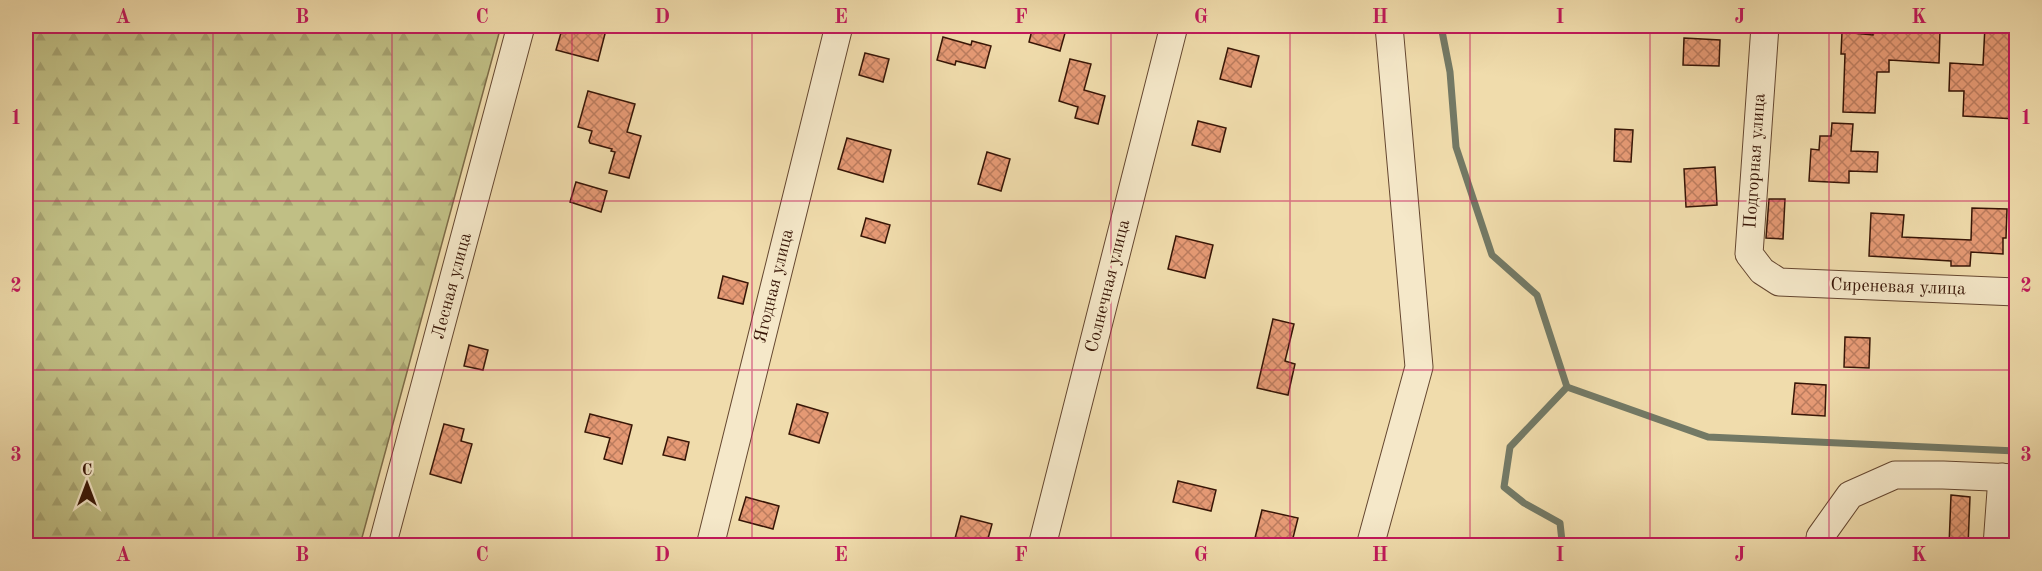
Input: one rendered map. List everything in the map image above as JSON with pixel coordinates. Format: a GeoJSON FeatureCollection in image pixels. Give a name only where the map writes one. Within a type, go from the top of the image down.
{"type":"FeatureCollection","features":[{"type":"Feature","properties":{"kind":"street","name":"Лесная улица"},"geometry":{"type":"LineString","coordinates":[[382,546],[521,26]]}},
{"type":"Feature","properties":{"kind":"street","name":"Ягодная улица"},"geometry":{"type":"LineString","coordinates":[[710,546],[839,26]]}},
{"type":"Feature","properties":{"kind":"street","name":"Солнечная улица"},"geometry":{"type":"LineString","coordinates":[[1042,546],[1174,26]]}},
{"type":"Feature","properties":{"kind":"street"},"geometry":{"type":"LineString","coordinates":[[1370,546],[1419,367],[1389,26]]}},
{"type":"Feature","properties":{"kind":"street","name":"Подгорная улица"},"geometry":{"type":"LineString","coordinates":[[1765,26],[1749,254],[1762,271],[1779,282]]}},
{"type":"Feature","properties":{"kind":"street","name":"Сиреневая улица"},"geometry":{"type":"LineString","coordinates":[[1779,282],[2016,292]]}},
{"type":"Feature","properties":{"kind":"street"},"geometry":{"type":"LineString","coordinates":[[1820,546],[1820,537],[1850,495],[1895,476],[1943,475],[2009,478],[1997,546]]}},
{"type":"Feature","properties":{"kind":"green space"},"geometry":{"type":"Polygon","coordinates":[[[26,26],[501,26],[360,545],[26,545],[26,26]]]}},
{"type":"Feature","properties":{"kind":"building"},"geometry":{"type":"Polygon","coordinates":[[[563,26],[607,26],[598,61],[556,50],[563,26]]]}},
{"type":"Feature","properties":{"kind":"building"},"geometry":{"type":"Polygon","coordinates":[[[1033,26],[1067,26],[1060,51],[1029,42],[1033,26]]]}},
{"type":"Feature","properties":{"kind":"building"},"geometry":{"type":"Polygon","coordinates":[[[1874,26],[1940,30],[1939,63],[1889,60],[1889,72],[1877,72],[1875,113],[1843,112],[1845,54],[1841,54],[1842,32],[1873,35],[1874,26]]]}},
{"type":"Feature","properties":{"kind":"building"},"geometry":{"type":"Polygon","coordinates":[[[1985,26],[2016,26],[2016,119],[1963,116],[1964,91],[1949,91],[1950,63],[1983,65],[1985,26]]]}},
{"type":"Feature","properties":{"kind":"building"},"geometry":{"type":"Polygon","coordinates":[[[943,37],[971,45],[972,41],[991,46],[985,68],[956,61],[955,65],[937,60],[943,37]]]}},
{"type":"Feature","properties":{"kind":"building"},"geometry":{"type":"Polygon","coordinates":[[[1684,38],[1720,40],[1719,66],[1683,65],[1684,38]]]}},
{"type":"Feature","properties":{"kind":"building"},"geometry":{"type":"Polygon","coordinates":[[[1228,48],[1259,56],[1251,87],[1220,79],[1228,48]]]}},
{"type":"Feature","properties":{"kind":"building"},"geometry":{"type":"Polygon","coordinates":[[[865,53],[889,59],[883,82],[859,75],[865,53]]]}},
{"type":"Feature","properties":{"kind":"building"},"geometry":{"type":"Polygon","coordinates":[[[1070,59],[1091,64],[1084,90],[1105,96],[1098,124],[1075,118],[1078,107],[1059,101],[1070,59]]]}},
{"type":"Feature","properties":{"kind":"building"},"geometry":{"type":"Polygon","coordinates":[[[588,91],[635,104],[627,132],[641,136],[629,178],[609,173],[615,152],[611,151],[612,149],[590,143],[592,131],[578,127],[588,91]]]}},
{"type":"Feature","properties":{"kind":"building"},"geometry":{"type":"Polygon","coordinates":[[[1198,121],[1226,128],[1220,152],[1192,145],[1198,121]]]}},
{"type":"Feature","properties":{"kind":"building"},"geometry":{"type":"Polygon","coordinates":[[[1832,123],[1853,124],[1851,151],[1878,152],[1877,172],[1849,171],[1849,183],[1809,181],[1811,149],[1819,150],[1820,136],[1831,136],[1832,123]]]}},
{"type":"Feature","properties":{"kind":"building"},"geometry":{"type":"Polygon","coordinates":[[[1615,129],[1633,130],[1631,162],[1614,161],[1615,129]]]}},
{"type":"Feature","properties":{"kind":"building"},"geometry":{"type":"Polygon","coordinates":[[[847,138],[891,150],[883,182],[838,169],[847,138]]]}},
{"type":"Feature","properties":{"kind":"building"},"geometry":{"type":"Polygon","coordinates":[[[987,152],[1010,159],[1001,191],[978,184],[987,152]]]}},
{"type":"Feature","properties":{"kind":"building"},"geometry":{"type":"Polygon","coordinates":[[[1715,167],[1717,205],[1686,207],[1684,169],[1715,167]]]}},
{"type":"Feature","properties":{"kind":"building"},"geometry":{"type":"Polygon","coordinates":[[[576,182],[607,191],[601,212],[570,202],[576,182]]]}},
{"type":"Feature","properties":{"kind":"building"},"geometry":{"type":"Polygon","coordinates":[[[1769,199],[1785,199],[1783,239],[1766,238],[1769,199]]]}},
{"type":"Feature","properties":{"kind":"building"},"geometry":{"type":"Polygon","coordinates":[[[1972,208],[2007,209],[2003,254],[1971,252],[1970,266],[1951,266],[1951,261],[1869,256],[1871,213],[1904,215],[1902,237],[1971,240],[1972,208]]]}},
{"type":"Feature","properties":{"kind":"building"},"geometry":{"type":"Polygon","coordinates":[[[866,218],[890,225],[885,243],[861,236],[866,218]]]}},
{"type":"Feature","properties":{"kind":"building"},"geometry":{"type":"Polygon","coordinates":[[[1176,236],[1213,245],[1205,278],[1168,269],[1176,236]]]}},
{"type":"Feature","properties":{"kind":"building"},"geometry":{"type":"Polygon","coordinates":[[[723,276],[748,283],[743,304],[718,298],[723,276]]]}},
{"type":"Feature","properties":{"kind":"building"},"geometry":{"type":"Polygon","coordinates":[[[1273,319],[1294,324],[1285,361],[1295,364],[1288,395],[1257,388],[1273,319]]]}},
{"type":"Feature","properties":{"kind":"building"},"geometry":{"type":"Polygon","coordinates":[[[1845,337],[1870,338],[1869,368],[1844,367],[1845,337]]]}},
{"type":"Feature","properties":{"kind":"building"},"geometry":{"type":"Polygon","coordinates":[[[469,345],[488,350],[483,370],[464,366],[469,345]]]}},
{"type":"Feature","properties":{"kind":"building"},"geometry":{"type":"Polygon","coordinates":[[[1795,383],[1826,385],[1825,416],[1792,414],[1795,383]]]}},
{"type":"Feature","properties":{"kind":"building"},"geometry":{"type":"Polygon","coordinates":[[[797,404],[828,413],[819,443],[789,434],[797,404]]]}},
{"type":"Feature","properties":{"kind":"building"},"geometry":{"type":"Polygon","coordinates":[[[590,414],[632,425],[622,464],[604,459],[610,438],[585,432],[590,414]]]}},
{"type":"Feature","properties":{"kind":"building"},"geometry":{"type":"Polygon","coordinates":[[[444,424],[464,429],[461,441],[472,444],[461,483],[430,474],[444,424]]]}},
{"type":"Feature","properties":{"kind":"building"},"geometry":{"type":"Polygon","coordinates":[[[668,437],[689,442],[685,460],[663,455],[668,437]]]}},
{"type":"Feature","properties":{"kind":"building"},"geometry":{"type":"Polygon","coordinates":[[[1178,481],[1216,490],[1211,511],[1173,502],[1178,481]]]}},
{"type":"Feature","properties":{"kind":"building"},"geometry":{"type":"Polygon","coordinates":[[[1951,495],[1970,497],[1968,546],[1949,546],[1951,495]]]}},
{"type":"Feature","properties":{"kind":"building"},"geometry":{"type":"Polygon","coordinates":[[[746,497],[779,506],[773,529],[739,520],[746,497]]]}},
{"type":"Feature","properties":{"kind":"building"},"geometry":{"type":"Polygon","coordinates":[[[1262,510],[1298,518],[1291,546],[1253,546],[1262,510]]]}},
{"type":"Feature","properties":{"kind":"building"},"geometry":{"type":"Polygon","coordinates":[[[961,516],[992,524],[986,546],[953,546],[961,516]]]}},
{"type":"Feature","properties":{"kind":"waterway"},"geometry":{"type":"LineString","coordinates":[[1441,26],[1450,72],[1456,147],[1492,255],[1537,295],[1567,387],[1510,447],[1504,487],[1524,503],[1560,523],[1562,541],[1555,546]]}},
{"type":"Feature","properties":{"kind":"waterway"},"geometry":{"type":"LineString","coordinates":[[1567,387],[1708,437],[2016,451]]}}]}
